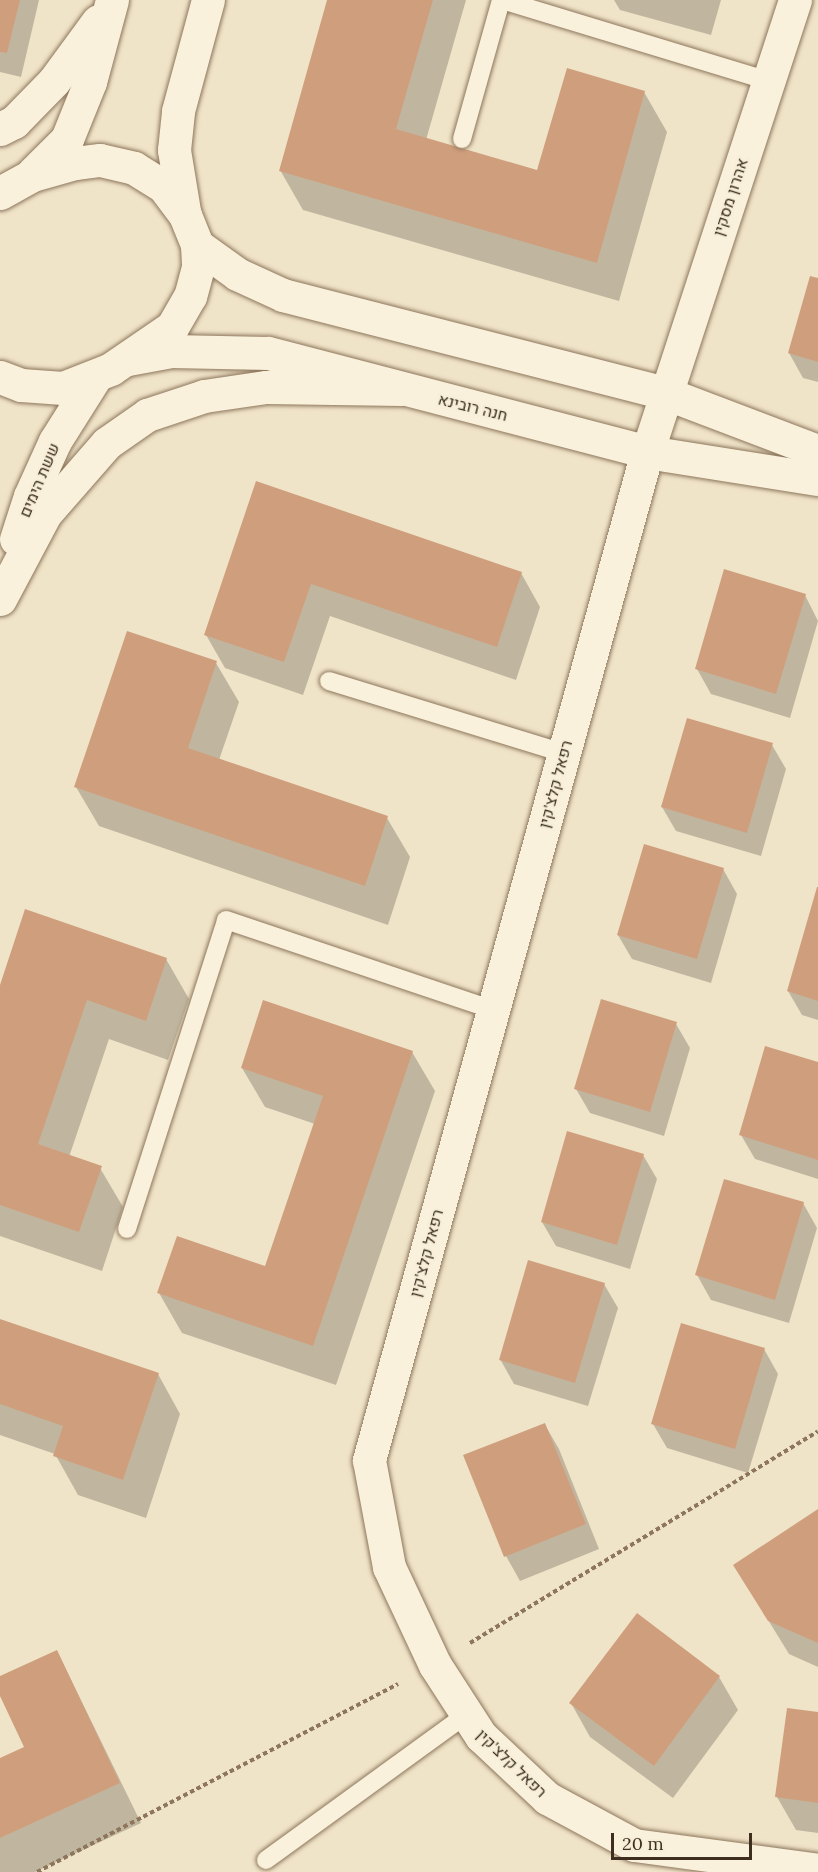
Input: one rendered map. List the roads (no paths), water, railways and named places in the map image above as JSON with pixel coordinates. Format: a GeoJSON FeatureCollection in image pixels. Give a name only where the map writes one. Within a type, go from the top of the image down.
{"type":"FeatureCollection","features":[{"type":"Feature","properties":{"kind":"street"},"geometry":{"type":"LineString","coordinates":[[0,377],[21,385],[63,388],[94,379],[128,359],[172,327],[190,297],[198,267],[175,140],[178,111],[208,0]]}},
{"type":"Feature","properties":{"kind":"street","name":"אהרון מסקין"},"geometry":{"type":"LineString","coordinates":[[664,393],[795,0]]}},
{"type":"Feature","properties":{"kind":"street"},"geometry":{"type":"LineString","coordinates":[[0,129],[14,122],[54,81],[111,3]]}},
{"type":"Feature","properties":{"kind":"street"},"geometry":{"type":"LineString","coordinates":[[0,193],[32,175],[67,139],[90,82],[111,3]]}},
{"type":"Feature","properties":{"kind":"street"},"geometry":{"type":"LineString","coordinates":[[32,175],[100,160],[134,168],[164,187],[191,230],[237,274],[283,295],[664,393],[818,451]]}},
{"type":"Feature","properties":{"kind":"street","name":"חנה רובינא"},"geometry":{"type":"LineString","coordinates":[[128,359],[171,351],[268,353],[647,452],[818,479]]}},
{"type":"Feature","properties":{"kind":"street","name":"ששת הימים"},"geometry":{"type":"LineString","coordinates":[[0,589],[30,496],[55,441],[94,379]]}},
{"type":"Feature","properties":{"kind":"street"},"geometry":{"type":"LineString","coordinates":[[0,599],[45,514],[107,443],[147,415],[204,396],[267,387],[401,389]]}},
{"type":"Feature","properties":{"kind":"street","name":"רפאל קלצ'קין"},"geometry":{"type":"LineString","coordinates":[[664,393],[369,1460],[389,1567],[435,1665],[481,1736],[547,1798],[634,1845],[818,1870]]}},
{"type":"Feature","properties":{"kind":"lane"},"geometry":{"type":"LineString","coordinates":[[462,139],[502,0],[768,81]]}},
{"type":"Feature","properties":{"kind":"lane"},"geometry":{"type":"LineString","coordinates":[[329,681],[563,753]]}},
{"type":"Feature","properties":{"kind":"lane"},"geometry":{"type":"LineString","coordinates":[[127,1229],[226,920],[493,1010]]}},
{"type":"Feature","properties":{"kind":"lane"},"geometry":{"type":"LineString","coordinates":[[266,1860],[466,1714]]}}]}
